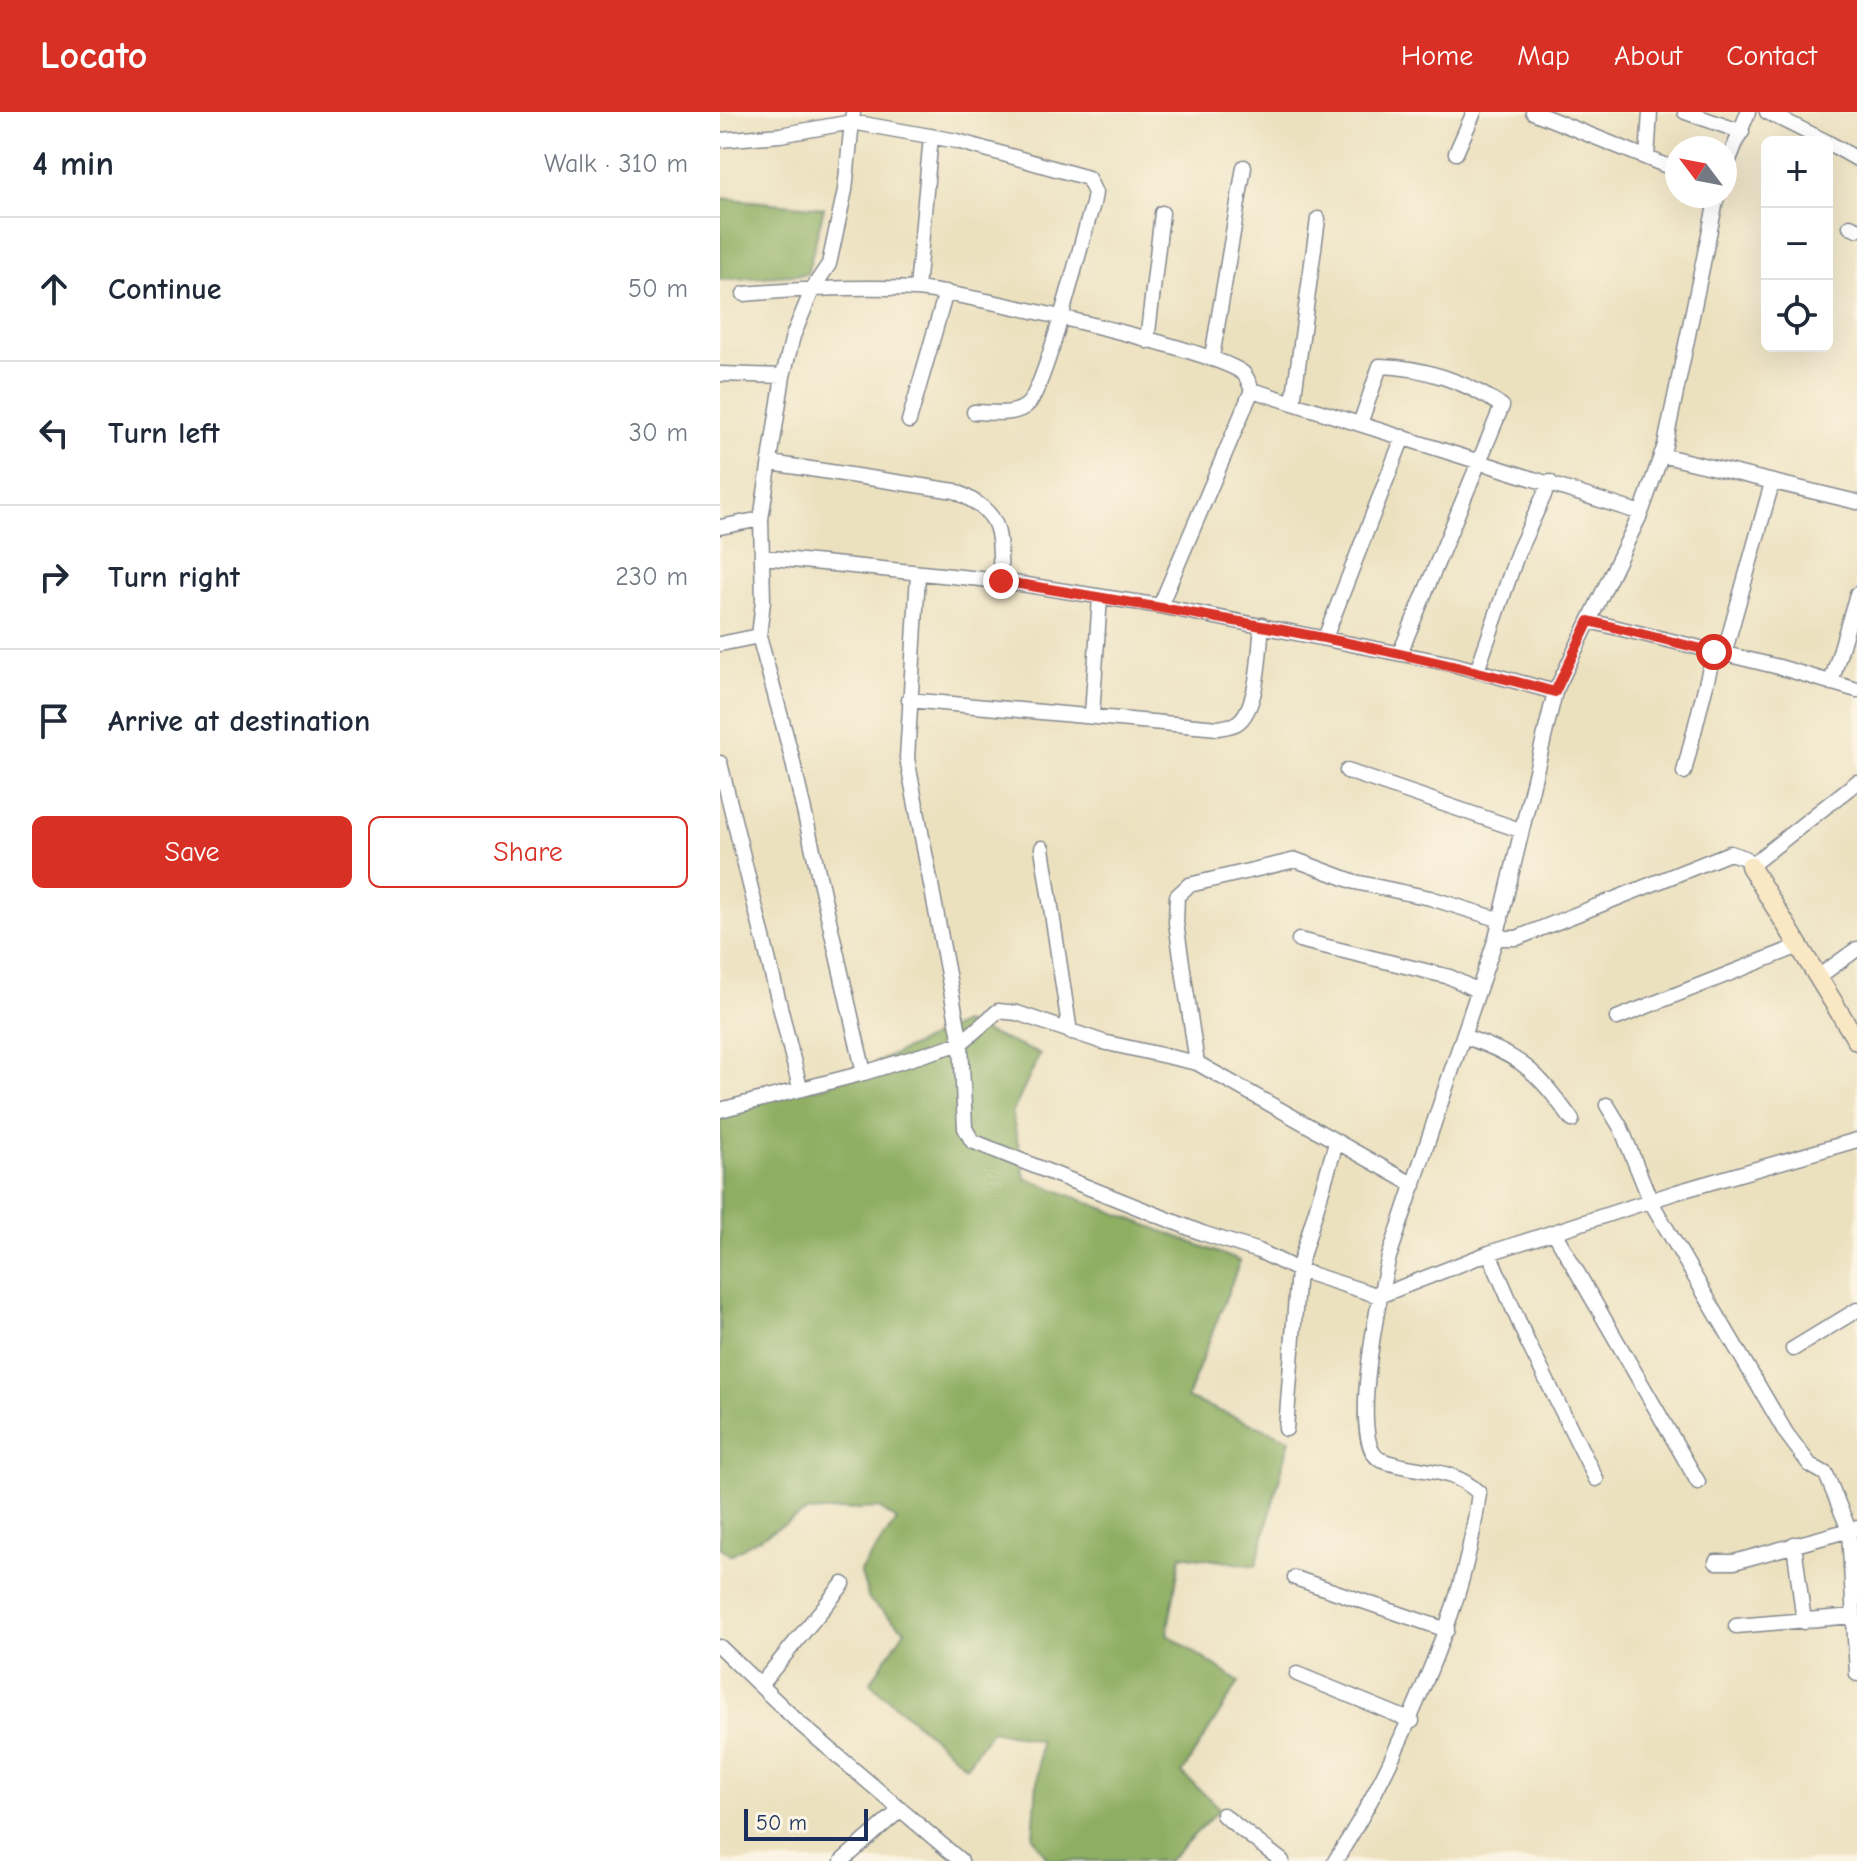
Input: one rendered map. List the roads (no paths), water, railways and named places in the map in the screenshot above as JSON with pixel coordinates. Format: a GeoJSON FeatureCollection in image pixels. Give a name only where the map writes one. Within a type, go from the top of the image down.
{"type":"FeatureCollection","features":[{"type":"Feature","properties":{"kind":"street"},"geometry":{"type":"LineString","coordinates":[[1456,153],[1474,112]]}},
{"type":"Feature","properties":{"kind":"street"},"geometry":{"type":"LineString","coordinates":[[1533,112],[1665,165]]}},
{"type":"Feature","properties":{"kind":"street"},"geometry":{"type":"LineString","coordinates":[[1647,158],[1650,112]]}},
{"type":"Feature","properties":{"kind":"street"},"geometry":{"type":"LineString","coordinates":[[1685,112],[1742,132]]}},
{"type":"Feature","properties":{"kind":"street"},"geometry":{"type":"LineString","coordinates":[[1737,143],[1748,112]]}},
{"type":"Feature","properties":{"kind":"street"},"geometry":{"type":"LineString","coordinates":[[1767,112],[1815,136]]}},
{"type":"Feature","properties":{"kind":"street"},"geometry":{"type":"LineString","coordinates":[[852,117],[845,190],[829,264],[813,288],[793,336],[783,376],[761,519],[763,557],[759,636],[778,698],[864,1073]]}},
{"type":"Feature","properties":{"kind":"street"},"geometry":{"type":"LineString","coordinates":[[720,140],[780,135],[852,117],[1066,169],[1088,178],[1095,193],[1059,318],[1029,402],[1017,411],[974,412]]}},
{"type":"Feature","properties":{"kind":"street"},"geometry":{"type":"LineString","coordinates":[[917,289],[931,136]]}},
{"type":"Feature","properties":{"kind":"street"},"geometry":{"type":"LineString","coordinates":[[1833,145],[1857,159]]}},
{"type":"Feature","properties":{"kind":"street"},"geometry":{"type":"LineString","coordinates":[[1212,357],[1244,167]]}},
{"type":"Feature","properties":{"kind":"street"},"geometry":{"type":"LineString","coordinates":[[1335,1861],[1369,1808],[1412,1721],[1462,1590],[1479,1493],[1464,1479],[1379,1459],[1369,1448],[1365,1426],[1379,1296],[1496,938],[1555,692],[1641,513],[1661,455],[1714,208]]}},
{"type":"Feature","properties":{"kind":"street"},"geometry":{"type":"LineString","coordinates":[[1147,341],[1162,213]]}},
{"type":"Feature","properties":{"kind":"street"},"geometry":{"type":"LineString","coordinates":[[1293,403],[1318,219]]}},
{"type":"Feature","properties":{"kind":"street"},"geometry":{"type":"LineString","coordinates":[[744,294],[813,288],[917,289],[946,292],[1059,318],[1212,357],[1244,373],[1252,390],[1641,513]]}},
{"type":"Feature","properties":{"kind":"street"},"geometry":{"type":"LineString","coordinates":[[909,421],[946,292]]}},
{"type":"Feature","properties":{"kind":"street"},"geometry":{"type":"LineString","coordinates":[[1360,424],[1380,366],[1403,366],[1461,383],[1502,406],[1400,653]]}},
{"type":"Feature","properties":{"kind":"street"},"geometry":{"type":"LineString","coordinates":[[720,374],[783,376]]}},
{"type":"Feature","properties":{"kind":"street"},"geometry":{"type":"LineString","coordinates":[[1160,606],[1252,390]]}},
{"type":"Feature","properties":{"kind":"street"},"geometry":{"type":"LineString","coordinates":[[1325,638],[1403,437]]}},
{"type":"Feature","properties":{"kind":"street"},"geometry":{"type":"LineString","coordinates":[[1661,455],[1857,502]]}},
{"type":"Feature","properties":{"kind":"street"},"geometry":{"type":"LineString","coordinates":[[771,463],[955,491],[980,503],[998,523],[1001,581]]}},
{"type":"Feature","properties":{"kind":"street"},"geometry":{"type":"LineString","coordinates":[[1477,671],[1518,552],[1550,482]]}},
{"type":"Feature","properties":{"kind":"street"},"geometry":{"type":"LineString","coordinates":[[1684,772],[1772,483]]}},
{"type":"Feature","properties":{"kind":"street"},"geometry":{"type":"LineString","coordinates":[[720,527],[761,519]]}},
{"type":"Feature","properties":{"kind":"street"},"geometry":{"type":"LineString","coordinates":[[763,557],[1001,581],[1160,606],[1400,653],[1555,692]]}},
{"type":"Feature","properties":{"kind":"street"},"geometry":{"type":"LineString","coordinates":[[918,575],[907,758],[961,1043],[965,1128],[972,1141],[1202,1233],[1259,1251],[1298,1270],[1379,1296],[1489,1253],[1857,1140]]}},
{"type":"Feature","properties":{"kind":"street"},"geometry":{"type":"LineString","coordinates":[[1831,683],[1857,594]]}},
{"type":"Feature","properties":{"kind":"street"},"geometry":{"type":"LineString","coordinates":[[1092,715],[1100,597]]}},
{"type":"Feature","properties":{"kind":"street"},"geometry":{"type":"LineString","coordinates":[[1589,621],[1857,690]]}},
{"type":"Feature","properties":{"kind":"street"},"geometry":{"type":"LineString","coordinates":[[909,700],[1218,728],[1236,724],[1247,711],[1257,676],[1262,625]]}},
{"type":"Feature","properties":{"kind":"street"},"geometry":{"type":"LineString","coordinates":[[720,644],[759,636]]}},
{"type":"Feature","properties":{"kind":"street"},"geometry":{"type":"LineString","coordinates":[[720,763],[800,1088]]}},
{"type":"Feature","properties":{"kind":"street"},"geometry":{"type":"LineString","coordinates":[[1347,771],[1520,830]]}},
{"type":"Feature","properties":{"kind":"street"},"geometry":{"type":"LineString","coordinates":[[1750,866],[1857,782]]}},
{"type":"Feature","properties":{"kind":"street"},"geometry":{"type":"LineString","coordinates":[[1042,848],[1070,1032]]}},
{"type":"Feature","properties":{"kind":"street"},"geometry":{"type":"LineString","coordinates":[[1496,938],[1517,938],[1730,853],[1745,858],[1857,1041]]}},
{"type":"Feature","properties":{"kind":"street"},"geometry":{"type":"LineString","coordinates":[[1197,1063],[1176,923],[1177,896],[1189,885],[1296,860],[1355,882],[1430,898],[1501,920]]}},
{"type":"Feature","properties":{"kind":"street"},"geometry":{"type":"LineString","coordinates":[[1299,940],[1450,977],[1478,991]]}},
{"type":"Feature","properties":{"kind":"street"},"geometry":{"type":"LineString","coordinates":[[1617,1018],[1799,946]]}},
{"type":"Feature","properties":{"kind":"street"},"geometry":{"type":"LineString","coordinates":[[1818,977],[1857,949]]}},
{"type":"Feature","properties":{"kind":"street"},"geometry":{"type":"LineString","coordinates":[[720,1110],[864,1073],[961,1043],[998,1011],[1017,1013],[1070,1032],[1197,1063],[1414,1185]]}},
{"type":"Feature","properties":{"kind":"street"},"geometry":{"type":"LineString","coordinates":[[1463,1036],[1498,1048],[1531,1067],[1572,1120]]}},
{"type":"Feature","properties":{"kind":"street"},"geometry":{"type":"LineString","coordinates":[[1607,1105],[1621,1128],[1651,1202],[1786,1433],[1810,1465],[1826,1474],[1853,1529],[1857,1674]]}},
{"type":"Feature","properties":{"kind":"street"},"geometry":{"type":"LineString","coordinates":[[1286,1429],[1298,1270],[1336,1143]]}},
{"type":"Feature","properties":{"kind":"street"},"geometry":{"type":"LineString","coordinates":[[1554,1232],[1698,1482]]}},
{"type":"Feature","properties":{"kind":"street"},"geometry":{"type":"LineString","coordinates":[[1489,1253],[1528,1343],[1596,1479]]}},
{"type":"Feature","properties":{"kind":"street"},"geometry":{"type":"LineString","coordinates":[[1793,1349],[1857,1310]]}},
{"type":"Feature","properties":{"kind":"street"},"geometry":{"type":"LineString","coordinates":[[1716,1562],[1734,1562],[1853,1529]]}},
{"type":"Feature","properties":{"kind":"street"},"geometry":{"type":"LineString","coordinates":[[1794,1544],[1804,1622]]}},
{"type":"Feature","properties":{"kind":"street"},"geometry":{"type":"LineString","coordinates":[[1295,1578],[1447,1630]]}},
{"type":"Feature","properties":{"kind":"street"},"geometry":{"type":"LineString","coordinates":[[761,1684],[843,1584]]}},
{"type":"Feature","properties":{"kind":"street"},"geometry":{"type":"LineString","coordinates":[[1736,1626],[1853,1616]]}},
{"type":"Feature","properties":{"kind":"street"},"geometry":{"type":"LineString","coordinates":[[720,1647],[798,1722],[961,1861]]}},
{"type":"Feature","properties":{"kind":"street"},"geometry":{"type":"LineString","coordinates":[[1297,1674],[1412,1721]]}},
{"type":"Feature","properties":{"kind":"street"},"geometry":{"type":"LineString","coordinates":[[842,1861],[900,1810]]}},
{"type":"Feature","properties":{"kind":"street"},"geometry":{"type":"LineString","coordinates":[[1223,1815],[1282,1861]]}}]}
